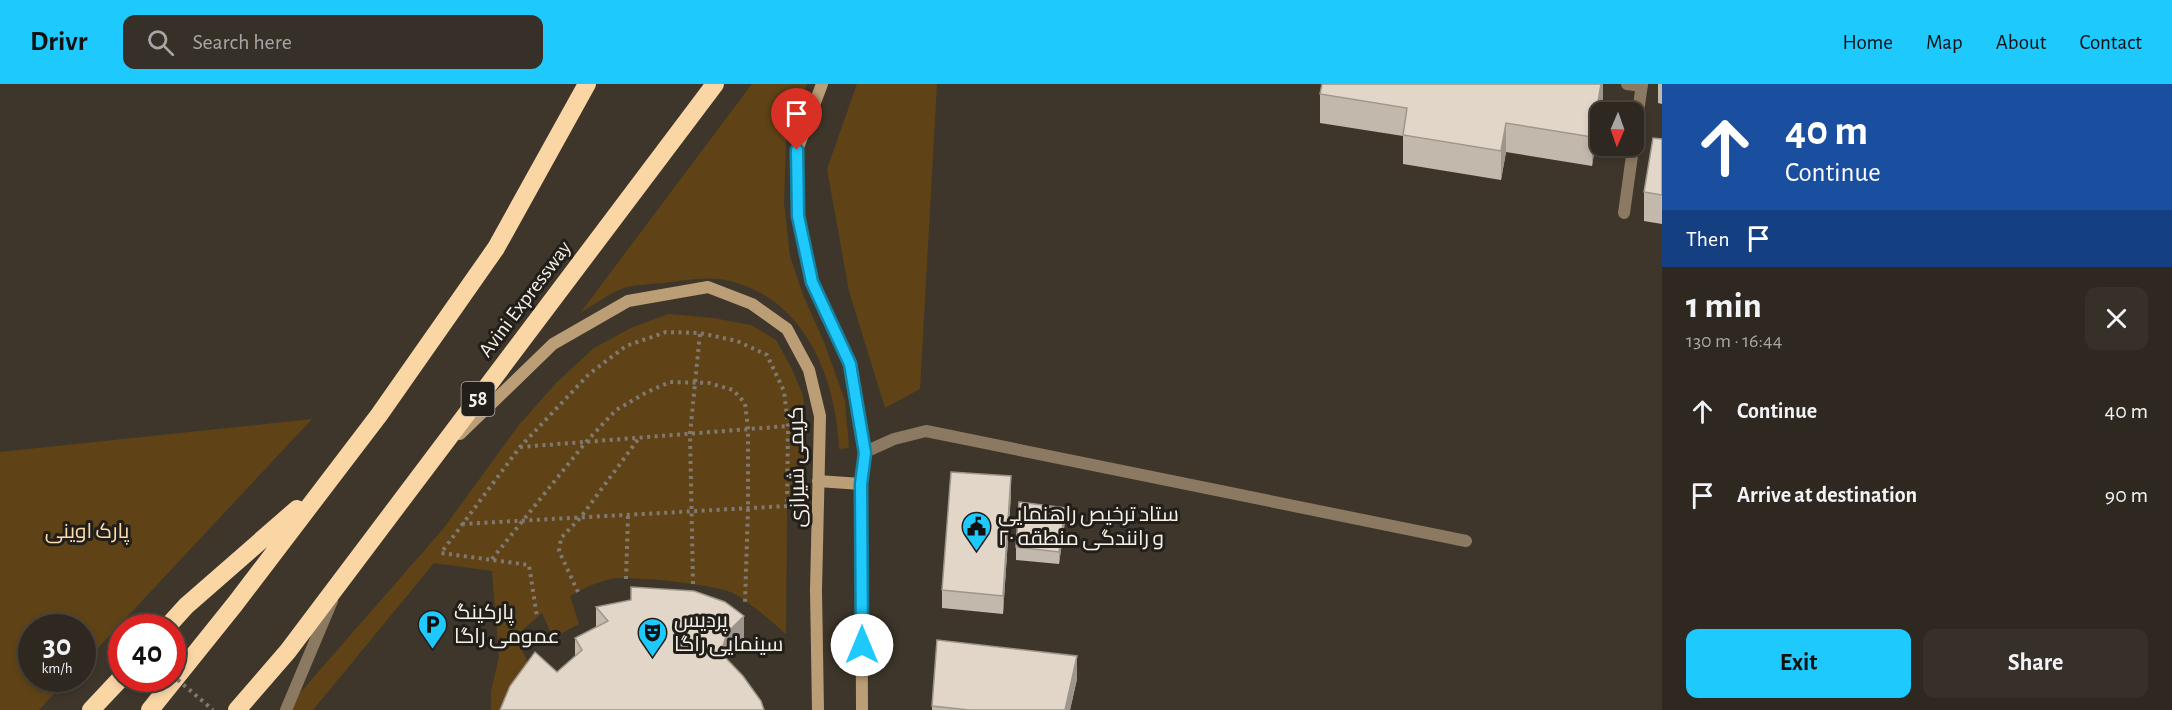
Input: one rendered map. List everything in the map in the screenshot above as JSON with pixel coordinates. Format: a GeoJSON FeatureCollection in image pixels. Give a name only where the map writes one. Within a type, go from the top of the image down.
{"type":"FeatureCollection","features":[{"type":"Feature","properties":{"kind":"highway"},"geometry":{"type":"LineString","coordinates":[[150,710],[328,483],[496,248],[587,84]]}},
{"type":"Feature","properties":{"kind":"highway","name":"Avini Expressway"},"geometry":{"type":"LineString","coordinates":[[237,710],[288,651],[715,84]]}},
{"type":"Feature","properties":{"kind":"highway"},"geometry":{"type":"LineString","coordinates":[[179,614],[328,483]]}},
{"type":"Feature","properties":{"kind":"highway"},"geometry":{"type":"LineString","coordinates":[[91,710],[108,692]]}},
{"type":"Feature","properties":{"kind":"street"},"geometry":{"type":"LineString","coordinates":[[822,84],[797,150],[798,216],[812,282],[850,364],[865,453],[861,484],[862,710]]}},
{"type":"Feature","properties":{"kind":"street"},"geometry":{"type":"LineString","coordinates":[[1624,213],[1642,85],[1627,84]]}},
{"type":"Feature","properties":{"kind":"street","name":"کریمی شیرازی"},"geometry":{"type":"LineString","coordinates":[[433,459],[553,344],[628,301],[708,287],[752,304],[787,329],[809,370],[820,416],[816,590],[818,710]]}},
{"type":"Feature","properties":{"kind":"street"},"geometry":{"type":"LineString","coordinates":[[865,453],[894,439],[926,431],[1466,541]]}},
{"type":"Feature","properties":{"kind":"street"},"geometry":{"type":"LineString","coordinates":[[818,481],[861,484]]}},
{"type":"Feature","properties":{"kind":"street"},"geometry":{"type":"LineString","coordinates":[[286,710],[340,581]]}},
{"type":"Feature","properties":{"kind":"path"},"geometry":{"type":"LineString","coordinates":[[462,524],[787,506],[788,426],[784,391],[767,355],[737,341],[700,333],[666,332],[626,346],[590,374],[520,447],[462,524],[441,553],[529,565],[537,617]]}},
{"type":"Feature","properties":{"kind":"path"},"geometry":{"type":"LineString","coordinates":[[693,584],[690,434],[700,333]]}},
{"type":"Feature","properties":{"kind":"path"},"geometry":{"type":"LineString","coordinates":[[491,560],[586,442],[616,410],[670,382],[709,383],[733,390],[745,403],[748,429],[748,508],[745,603]]}},
{"type":"Feature","properties":{"kind":"path"},"geometry":{"type":"LineString","coordinates":[[520,447],[788,426]]}},
{"type":"Feature","properties":{"kind":"path"},"geometry":{"type":"LineString","coordinates":[[578,592],[559,551],[561,538],[582,517],[639,438]]}},
{"type":"Feature","properties":{"kind":"path"},"geometry":{"type":"LineString","coordinates":[[626,579],[627,515]]}},
{"type":"Feature","properties":{"kind":"path"},"geometry":{"type":"LineString","coordinates":[[186,687],[213,710]]}},
{"type":"Feature","properties":{"kind":"green space"},"geometry":{"type":"Polygon","coordinates":[[[752,84],[807,84],[786,139],[784,203],[790,256],[845,401],[849,448],[839,449],[837,422],[831,395],[812,346],[797,324],[779,305],[756,291],[730,281],[715,279],[639,285],[621,289],[581,312],[752,84]]]}},
{"type":"Feature","properties":{"kind":"green space"},"geometry":{"type":"Polygon","coordinates":[[[857,84],[937,84],[920,389],[885,408],[849,291],[827,169],[857,84]]]}},
{"type":"Feature","properties":{"kind":"green space"},"geometry":{"type":"Polygon","coordinates":[[[668,314],[713,318],[751,325],[776,340],[803,395],[806,436],[802,502],[787,506],[786,634],[748,603],[726,590],[659,580],[617,578],[605,581],[570,596],[579,624],[553,638],[542,613],[516,636],[529,666],[500,710],[491,710],[491,691],[499,657],[492,571],[434,563],[313,710],[291,710],[292,702],[443,529],[518,426],[556,383],[594,348],[631,328],[668,314]]]}},
{"type":"Feature","properties":{"kind":"green space","name":"پارک اوینی"},"geometry":{"type":"Polygon","coordinates":[[[312,419],[130,614],[108,614],[108,637],[96,650],[96,614],[18,614],[18,692],[56,692],[39,710],[0,710],[0,452],[312,419]]]}},
{"type":"Feature","properties":{"kind":"building"},"geometry":{"type":"Polygon","coordinates":[[[1322,84],[1601,84],[1598,102],[1590,102],[1590,137],[1506,123],[1501,151],[1403,135],[1407,108],[1320,94],[1322,84]]]}},
{"type":"Feature","properties":{"kind":"building"},"geometry":{"type":"Polygon","coordinates":[[[1653,138],[1662,139],[1662,195],[1644,192],[1653,138]]]}},
{"type":"Feature","properties":{"kind":"building","name":"ستاد ترخیص راهنمایی و رانندگی منطقه ۲۰"},"geometry":{"type":"Polygon","coordinates":[[[951,472],[1011,476],[1003,596],[942,590],[951,472]]]}},
{"type":"Feature","properties":{"kind":"building"},"geometry":{"type":"Polygon","coordinates":[[[1019,502],[1065,508],[1059,552],[1016,547],[1019,502]]]}},
{"type":"Feature","properties":{"kind":"building","name":"پردیس سینمایی راگا"},"geometry":{"type":"Polygon","coordinates":[[[631,587],[694,591],[725,602],[744,616],[727,633],[721,653],[743,676],[761,701],[764,710],[500,710],[510,686],[535,652],[557,672],[582,650],[575,638],[608,621],[596,607],[631,600],[631,587]]]}},
{"type":"Feature","properties":{"kind":"building"},"geometry":{"type":"Polygon","coordinates":[[[937,640],[1077,656],[1065,710],[969,710],[932,706],[937,640]]]}},
{"type":"Feature","properties":{"kind":"place","name":"ستاد ترخیص راهنمایی و رانندگی منطقه ۲۰"},"geometry":{"type":"Point","coordinates":[977,552]}},
{"type":"Feature","properties":{"kind":"place","name":"پارکینگ عمومی راگا"},"geometry":{"type":"Point","coordinates":[433,650]}},
{"type":"Feature","properties":{"kind":"place","name":"پردیس سینمایی راگا"},"geometry":{"type":"Point","coordinates":[653,658]}},
{"type":"Feature","properties":{"kind":"route"},"geometry":{"type":"LineString","coordinates":[[797,150],[798,216],[812,282],[850,364],[865,453],[861,484],[862,645]]}}]}
